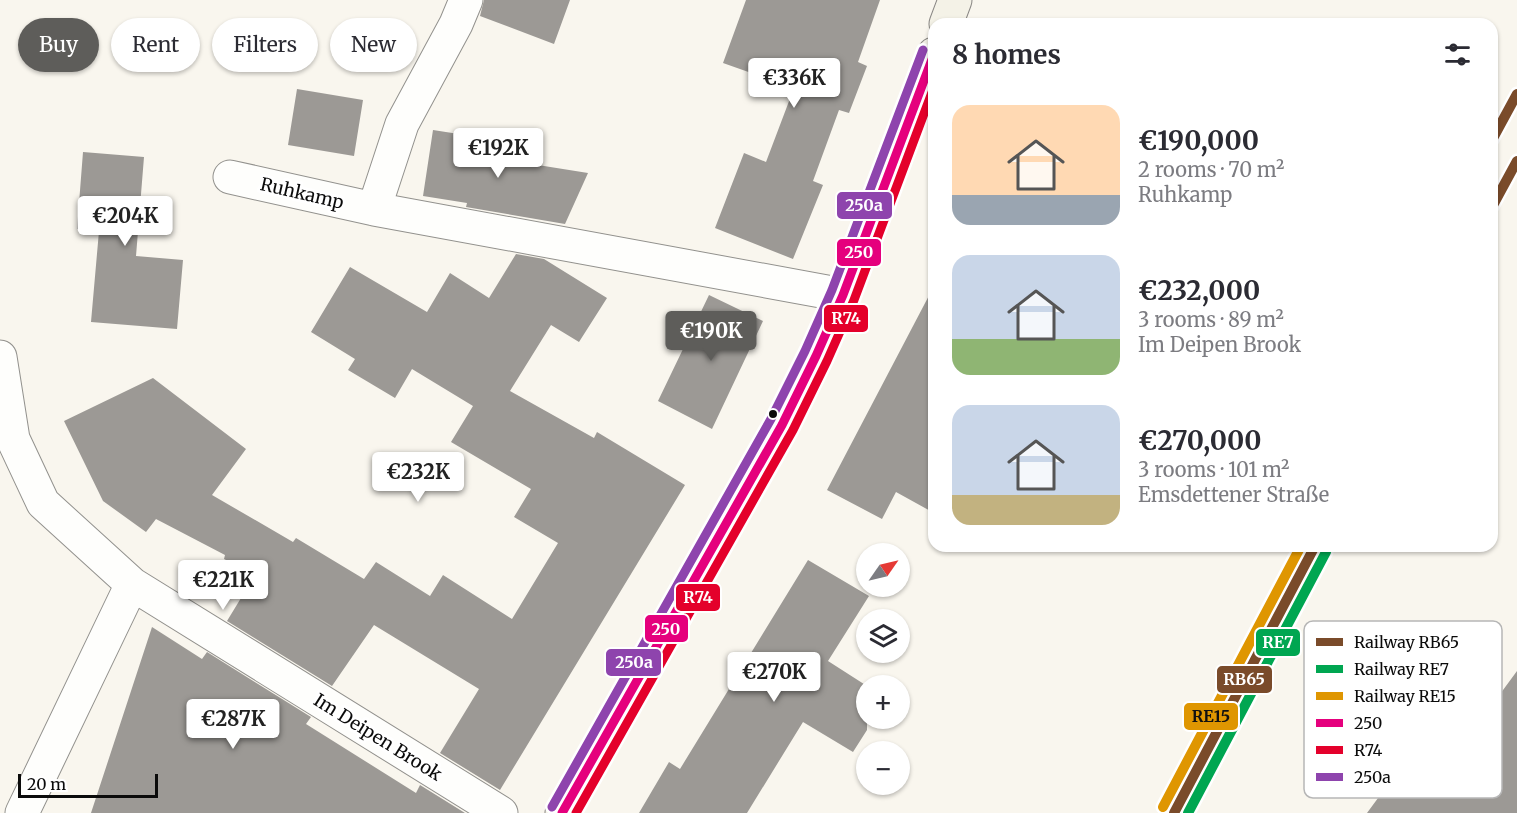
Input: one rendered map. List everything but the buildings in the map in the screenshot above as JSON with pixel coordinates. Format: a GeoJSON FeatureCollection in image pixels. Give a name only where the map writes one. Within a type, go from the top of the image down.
{"type":"FeatureCollection","features":[{"type":"Feature","properties":{"kind":"street"},"geometry":{"type":"LineString","coordinates":[[374,209],[402,124],[456,24],[466,0]]}},
{"type":"Feature","properties":{"kind":"street"},"geometry":{"type":"LineString","coordinates":[[948,18],[955,0]]}},
{"type":"Feature","properties":{"kind":"street"},"geometry":{"type":"LineString","coordinates":[[562,813],[782,425],[816,356],[843,295],[928,70]]}},
{"type":"Feature","properties":{"kind":"street","name":"Ruhkamp"},"geometry":{"type":"LineString","coordinates":[[230,177],[374,209],[843,295]]}},
{"type":"Feature","properties":{"kind":"street","name":"Im Deipen Brook"},"geometry":{"type":"LineString","coordinates":[[0,357],[13,439],[43,503],[132,584],[501,813]]}},
{"type":"Feature","properties":{"kind":"street"},"geometry":{"type":"LineString","coordinates":[[22,813],[132,584]]}},
{"type":"Feature","properties":{"kind":"rail line","name":"RB65"},"geometry":{"type":"LineString","coordinates":[[1498,129],[1517,94]]}},
{"type":"Feature","properties":{"kind":"rail line","name":"RB65"},"geometry":{"type":"LineString","coordinates":[[1498,196],[1517,161]]}},
{"type":"Feature","properties":{"kind":"rail line","name":"RE15"},"geometry":{"type":"LineString","coordinates":[[1163,807],[1298,552]]}},
{"type":"Feature","properties":{"kind":"rail line","name":"RB65"},"geometry":{"type":"LineString","coordinates":[[1174,813],[1312,552]]}},
{"type":"Feature","properties":{"kind":"rail line","name":"RE7"},"geometry":{"type":"LineString","coordinates":[[1188,813],[1326,552]]}},
{"type":"Feature","properties":{"kind":"transit line","name":"250a"},"geometry":{"type":"LineString","coordinates":[[552,807],[771,419],[805,351],[832,290],[923,50]]}},
{"type":"Feature","properties":{"kind":"transit line","name":"250"},"geometry":{"type":"LineString","coordinates":[[562,813],[782,425],[816,356],[843,295],[928,70]]}},
{"type":"Feature","properties":{"kind":"transit line","name":"R74"},"geometry":{"type":"LineString","coordinates":[[576,813],[793,430],[854,300],[928,103]]}}]}
